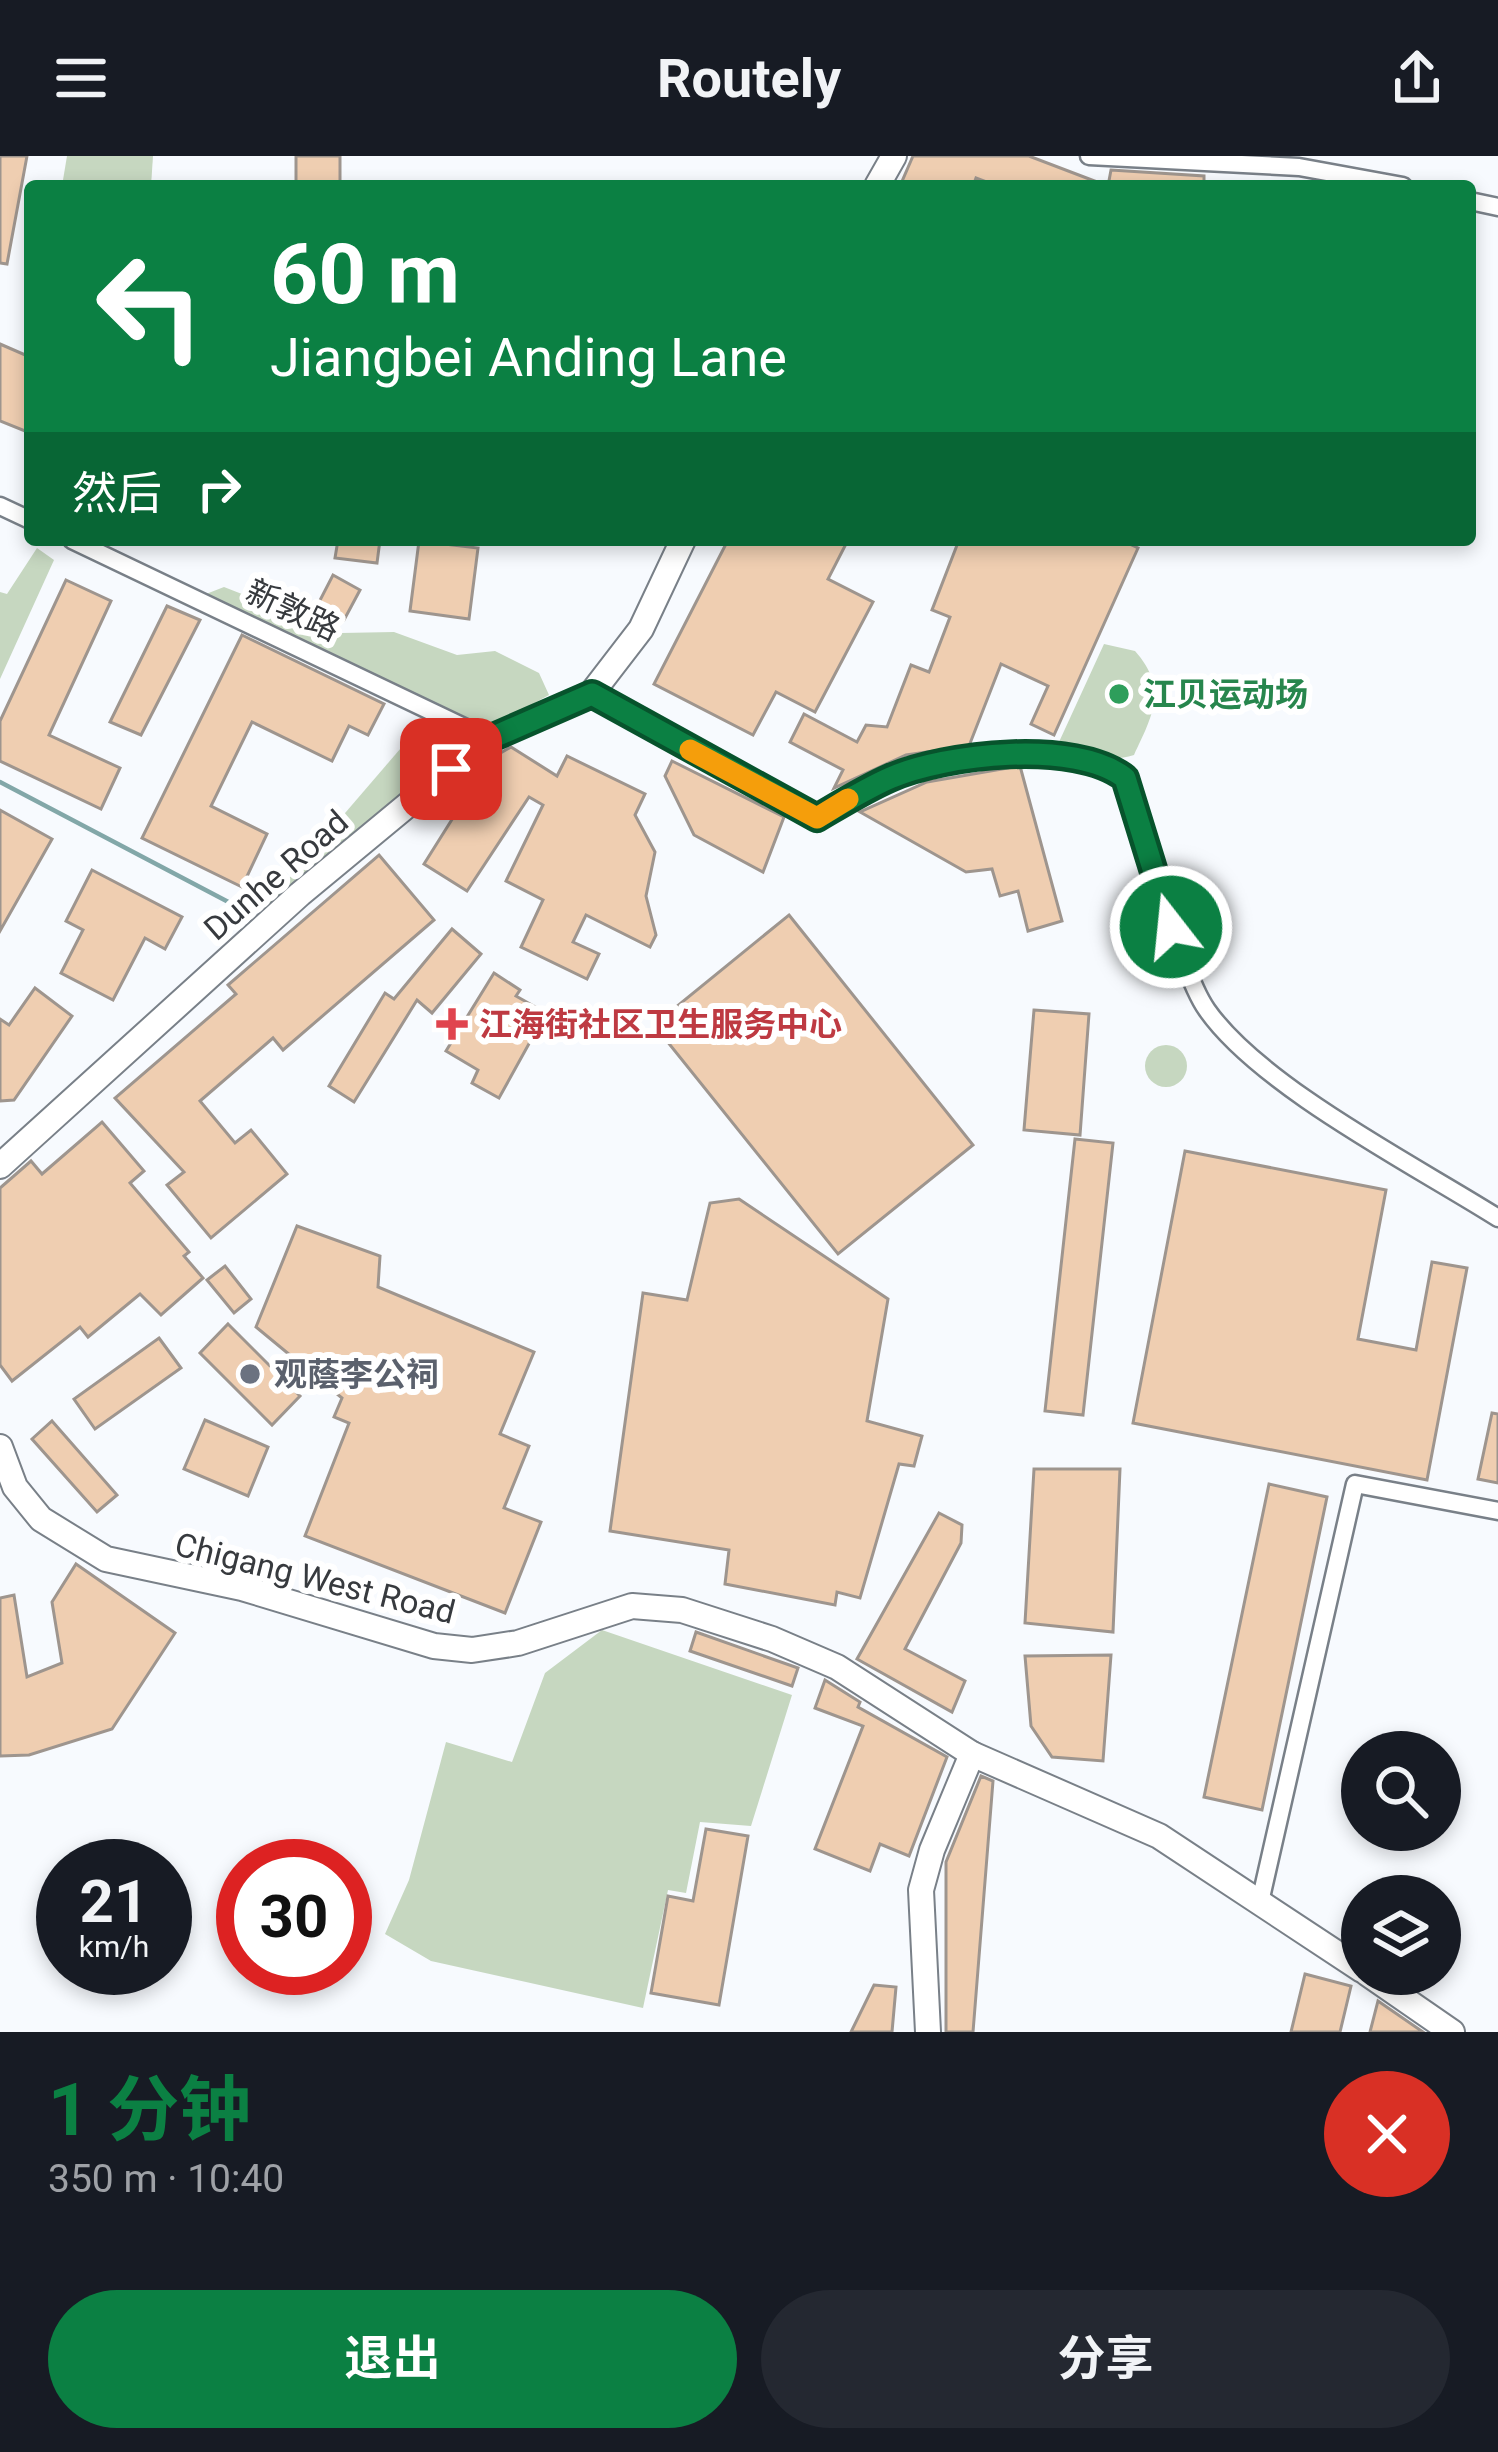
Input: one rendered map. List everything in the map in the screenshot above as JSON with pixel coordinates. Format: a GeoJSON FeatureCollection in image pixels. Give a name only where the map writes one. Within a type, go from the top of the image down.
{"type":"FeatureCollection","features":[{"type":"Feature","properties":{"kind":"street"},"geometry":{"type":"LineString","coordinates":[[1089,156],[1299,161],[1378,180]]}},
{"type":"Feature","properties":{"kind":"street","name":"新敦路"},"geometry":{"type":"LineString","coordinates":[[85,546],[489,739]]}},
{"type":"Feature","properties":{"kind":"street","name":"Dunhe Road"},"geometry":{"type":"LineString","coordinates":[[6,1152],[301,894],[489,739],[592,694],[641,629],[680,546]]}},
{"type":"Feature","properties":{"kind":"street"},"geometry":{"type":"LineString","coordinates":[[592,694],[817,818],[893,777],[951,763],[1051,755],[1116,771],[1132,795],[1171,927],[1198,995],[1230,1037],[1273,1071],[1498,1218]]}},
{"type":"Feature","properties":{"kind":"street","name":"Chigang West Road"},"geometry":{"type":"LineString","coordinates":[[0,1447],[15,1487],[40,1520],[106,1558],[242,1588],[451,1649],[518,1643],[632,1606],[682,1610],[725,1622],[837,1667],[972,1754],[1119,1815],[1341,1956]]}},
{"type":"Feature","properties":{"kind":"street"},"geometry":{"type":"LineString","coordinates":[[1260,1902],[1355,1484],[1498,1510]]}},
{"type":"Feature","properties":{"kind":"street"},"geometry":{"type":"LineString","coordinates":[[928,2032],[921,1890],[972,1754]]}},
{"type":"Feature","properties":{"kind":"street","name":"Chigang West Road"},"geometry":{"type":"LineString","coordinates":[[1398,1995],[1452,2032]]}},
{"type":"Feature","properties":{"kind":"green space"},"geometry":{"type":"Polygon","coordinates":[[[67,156],[153,156],[151,180],[63,180],[67,156]]]}},
{"type":"Feature","properties":{"kind":"green space"},"geometry":{"type":"Polygon","coordinates":[[[37,548],[54,560],[0,679],[0,592],[7,594],[37,548]]]}},
{"type":"Feature","properties":{"kind":"green space"},"geometry":{"type":"Polygon","coordinates":[[[224,587],[341,633],[394,632],[457,655],[495,651],[539,673],[549,695],[488,729],[206,594],[224,587]]]}},
{"type":"Feature","properties":{"kind":"green space","name":"江贝运动场"},"geometry":{"type":"Polygon","coordinates":[[[1104,644],[1135,651],[1151,677],[1154,702],[1134,755],[1096,756],[1059,742],[1104,644]]]}},
{"type":"Feature","properties":{"kind":"green space"},"geometry":{"type":"Polygon","coordinates":[[[425,720],[466,736],[468,746],[294,894],[260,912],[425,720]]]}},
{"type":"Feature","properties":{"kind":"green space"},"geometry":{"type":"Polygon","coordinates":[[[1166,1045],[1181,1051],[1187,1066],[1181,1081],[1166,1087],[1151,1081],[1145,1066],[1151,1051],[1166,1045]]]}},
{"type":"Feature","properties":{"kind":"green space"},"geometry":{"type":"Polygon","coordinates":[[[602,1630],[792,1695],[751,1826],[700,1822],[686,1893],[668,1890],[643,2008],[431,1961],[385,1934],[409,1880],[446,1742],[512,1762],[545,1673],[602,1630]]]}},
{"type":"Feature","properties":{"kind":"building"},"geometry":{"type":"Polygon","coordinates":[[[0,156],[27,156],[7,264],[0,263],[0,156]]]}},
{"type":"Feature","properties":{"kind":"building"},"geometry":{"type":"Polygon","coordinates":[[[296,156],[340,156],[340,180],[296,180],[296,156]]]}},
{"type":"Feature","properties":{"kind":"building"},"geometry":{"type":"Polygon","coordinates":[[[913,156],[1029,156],[1092,180],[976,178],[903,180],[913,156]]]}},
{"type":"Feature","properties":{"kind":"building"},"geometry":{"type":"Polygon","coordinates":[[[1111,170],[1204,176],[1204,180],[1109,180],[1111,170]]]}},
{"type":"Feature","properties":{"kind":"building"},"geometry":{"type":"Polygon","coordinates":[[[0,344],[24,354],[24,431],[0,421],[0,344]]]}},
{"type":"Feature","properties":{"kind":"building"},"geometry":{"type":"Polygon","coordinates":[[[337,546],[379,546],[377,563],[335,558],[337,546]]]}},
{"type":"Feature","properties":{"kind":"building"},"geometry":{"type":"Polygon","coordinates":[[[418,546],[478,548],[469,619],[410,611],[418,546]]]}},
{"type":"Feature","properties":{"kind":"building"},"geometry":{"type":"Polygon","coordinates":[[[725,546],[845,546],[828,579],[873,602],[815,712],[776,692],[753,735],[654,684],[725,546]]]}},
{"type":"Feature","properties":{"kind":"building"},"geometry":{"type":"Polygon","coordinates":[[[957,546],[1138,548],[1054,735],[1031,724],[1048,686],[1001,664],[969,746],[906,755],[834,788],[843,770],[790,742],[804,714],[857,742],[866,725],[887,727],[911,665],[929,672],[950,617],[932,610],[957,546]]]}},
{"type":"Feature","properties":{"kind":"building"},"geometry":{"type":"Polygon","coordinates":[[[333,575],[360,590],[344,620],[317,606],[333,575]]]}},
{"type":"Feature","properties":{"kind":"building"},"geometry":{"type":"Polygon","coordinates":[[[66,580],[111,601],[49,735],[120,768],[101,809],[0,761],[0,721],[66,580]]]}},
{"type":"Feature","properties":{"kind":"building"},"geometry":{"type":"Polygon","coordinates":[[[167,606],[200,620],[141,735],[110,722],[167,606]]]}},
{"type":"Feature","properties":{"kind":"building"},"geometry":{"type":"Polygon","coordinates":[[[242,635],[384,704],[368,735],[349,726],[332,761],[252,722],[211,806],[267,834],[242,887],[142,838],[242,635]]]}},
{"type":"Feature","properties":{"kind":"building"},"geometry":{"type":"Polygon","coordinates":[[[511,747],[557,776],[567,756],[645,794],[635,815],[655,852],[646,896],[656,935],[650,947],[586,915],[573,942],[599,954],[587,979],[521,947],[543,900],[506,881],[543,805],[529,797],[467,891],[424,864],[490,759],[511,747]]]}},
{"type":"Feature","properties":{"kind":"building"},"geometry":{"type":"Polygon","coordinates":[[[672,761],[784,817],[763,872],[694,835],[665,776],[672,761]]]}},
{"type":"Feature","properties":{"kind":"building"},"geometry":{"type":"Polygon","coordinates":[[[1020,766],[1062,921],[1028,931],[1018,891],[1000,896],[992,869],[966,872],[860,812],[927,782],[1020,766]]]}},
{"type":"Feature","properties":{"kind":"building"},"geometry":{"type":"Polygon","coordinates":[[[0,810],[52,839],[0,931],[0,810]]]}},
{"type":"Feature","properties":{"kind":"building"},"geometry":{"type":"Polygon","coordinates":[[[379,855],[434,920],[283,1050],[273,1038],[200,1101],[235,1143],[251,1130],[287,1174],[211,1238],[167,1185],[184,1172],[115,1098],[236,994],[228,985],[379,855]]]}},
{"type":"Feature","properties":{"kind":"building"},"geometry":{"type":"Polygon","coordinates":[[[92,870],[182,917],[165,949],[145,938],[113,1000],[61,973],[83,930],[66,921],[92,870]]]}},
{"type":"Feature","properties":{"kind":"building"},"geometry":{"type":"Polygon","coordinates":[[[789,915],[973,1145],[838,1254],[654,1025],[789,915]]]}},
{"type":"Feature","properties":{"kind":"building"},"geometry":{"type":"Polygon","coordinates":[[[452,929],[481,954],[432,1013],[417,1000],[354,1102],[329,1086],[385,993],[394,999],[452,929]]]}},
{"type":"Feature","properties":{"kind":"building"},"geometry":{"type":"Polygon","coordinates":[[[494,973],[520,990],[516,996],[546,1013],[499,1098],[472,1083],[478,1070],[446,1051],[494,973]]]}},
{"type":"Feature","properties":{"kind":"building"},"geometry":{"type":"Polygon","coordinates":[[[35,988],[72,1016],[14,1100],[0,1101],[0,1019],[9,1025],[35,988]]]}},
{"type":"Feature","properties":{"kind":"building"},"geometry":{"type":"Polygon","coordinates":[[[1034,1010],[1089,1014],[1080,1135],[1024,1130],[1034,1010]]]}},
{"type":"Feature","properties":{"kind":"building"},"geometry":{"type":"Polygon","coordinates":[[[102,1122],[144,1171],[130,1183],[189,1252],[184,1256],[203,1278],[161,1315],[140,1294],[88,1337],[80,1327],[12,1381],[0,1365],[0,1188],[31,1161],[42,1174],[102,1122]]]}},
{"type":"Feature","properties":{"kind":"building"},"geometry":{"type":"Polygon","coordinates":[[[1075,1139],[1113,1143],[1083,1415],[1045,1411],[1075,1139]]]}},
{"type":"Feature","properties":{"kind":"building"},"geometry":{"type":"Polygon","coordinates":[[[1185,1151],[1386,1190],[1358,1339],[1416,1350],[1432,1262],[1467,1268],[1427,1480],[1133,1423],[1185,1151]]]}},
{"type":"Feature","properties":{"kind":"building"},"geometry":{"type":"Polygon","coordinates":[[[739,1199],[888,1299],[867,1421],[922,1436],[914,1466],[899,1464],[860,1598],[837,1592],[835,1605],[725,1584],[729,1550],[610,1531],[643,1293],[687,1300],[710,1203],[739,1199]]]}},
{"type":"Feature","properties":{"kind":"building"},"geometry":{"type":"Polygon","coordinates":[[[297,1226],[380,1256],[378,1287],[534,1352],[500,1434],[529,1446],[504,1508],[541,1522],[505,1613],[305,1536],[349,1423],[334,1417],[342,1398],[256,1327],[297,1226]]]}},
{"type":"Feature","properties":{"kind":"building"},"geometry":{"type":"Polygon","coordinates":[[[225,1266],[251,1299],[234,1313],[207,1280],[225,1266]]]}},
{"type":"Feature","properties":{"kind":"building","name":"观蔭李公祠"},"geometry":{"type":"Polygon","coordinates":[[[228,1324],[300,1396],[272,1425],[200,1353],[228,1324]]]}},
{"type":"Feature","properties":{"kind":"building"},"geometry":{"type":"Polygon","coordinates":[[[159,1338],[181,1368],[95,1429],[74,1399],[159,1338]]]}},
{"type":"Feature","properties":{"kind":"building"},"geometry":{"type":"Polygon","coordinates":[[[1492,1413],[1498,1414],[1498,1483],[1478,1479],[1492,1413]]]}},
{"type":"Feature","properties":{"kind":"building"},"geometry":{"type":"Polygon","coordinates":[[[205,1420],[268,1447],[248,1496],[184,1469],[205,1420]]]}},
{"type":"Feature","properties":{"kind":"building"},"geometry":{"type":"Polygon","coordinates":[[[52,1421],[117,1495],[97,1512],[32,1439],[52,1421]]]}},
{"type":"Feature","properties":{"kind":"building"},"geometry":{"type":"Polygon","coordinates":[[[1034,1469],[1120,1469],[1113,1632],[1025,1623],[1034,1469]]]}},
{"type":"Feature","properties":{"kind":"building"},"geometry":{"type":"Polygon","coordinates":[[[1269,1484],[1327,1497],[1262,1810],[1204,1797],[1269,1484]]]}},
{"type":"Feature","properties":{"kind":"building"},"geometry":{"type":"Polygon","coordinates":[[[939,1513],[962,1525],[961,1543],[905,1649],[965,1681],[952,1712],[857,1659],[939,1513]]]}},
{"type":"Feature","properties":{"kind":"building"},"geometry":{"type":"Polygon","coordinates":[[[76,1564],[175,1633],[112,1729],[29,1755],[0,1756],[0,1598],[14,1595],[27,1677],[62,1663],[52,1602],[76,1564]]]}},
{"type":"Feature","properties":{"kind":"building"},"geometry":{"type":"Polygon","coordinates":[[[696,1632],[798,1668],[792,1686],[690,1651],[696,1632]]]}},
{"type":"Feature","properties":{"kind":"building"},"geometry":{"type":"Polygon","coordinates":[[[1111,1655],[1103,1761],[1052,1757],[1031,1726],[1025,1656],[1111,1655]]]}},
{"type":"Feature","properties":{"kind":"building"},"geometry":{"type":"Polygon","coordinates":[[[825,1680],[860,1702],[858,1707],[947,1757],[909,1856],[880,1844],[870,1871],[815,1849],[863,1726],[815,1708],[825,1680]]]}},
{"type":"Feature","properties":{"kind":"building"},"geometry":{"type":"Polygon","coordinates":[[[981,1776],[993,1781],[973,2032],[946,2032],[946,1862],[981,1776]]]}},
{"type":"Feature","properties":{"kind":"building"},"geometry":{"type":"Polygon","coordinates":[[[706,1829],[748,1836],[719,2005],[651,1993],[668,1896],[693,1901],[706,1829]]]}},
{"type":"Feature","properties":{"kind":"building"},"geometry":{"type":"Polygon","coordinates":[[[1305,1974],[1341,1983],[1341,1995],[1349,1995],[1340,2032],[1291,2032],[1305,1974]]]}},
{"type":"Feature","properties":{"kind":"building"},"geometry":{"type":"Polygon","coordinates":[[[874,1985],[896,1987],[892,2032],[851,2032],[874,1985]]]}},
{"type":"Feature","properties":{"kind":"building"},"geometry":{"type":"Polygon","coordinates":[[[1378,2001],[1423,2032],[1370,2032],[1378,2001]]]}},
{"type":"Feature","properties":{"kind":"waterway"},"geometry":{"type":"LineString","coordinates":[[0,782],[236,906]]}},
{"type":"Feature","properties":{"kind":"slow traffic"},"geometry":{"type":"LineString","coordinates":[[690,750],[817,818],[848,799]]}},
{"type":"Feature","properties":{"kind":"place","name":"江贝运动场"},"geometry":{"type":"Point","coordinates":[1119,694]}},
{"type":"Feature","properties":{"kind":"place","name":"江海街社区卫生服务中心"},"geometry":{"type":"Point","coordinates":[452,1024]}},
{"type":"Feature","properties":{"kind":"place","name":"观蔭李公祠"},"geometry":{"type":"Point","coordinates":[250,1374]}},
{"type":"Feature","properties":{"kind":"route"},"geometry":{"type":"LineString","coordinates":[[451,769],[489,739],[592,694],[817,818],[917,769],[1011,755],[1080,760],[1125,778],[1171,927]]}}]}
